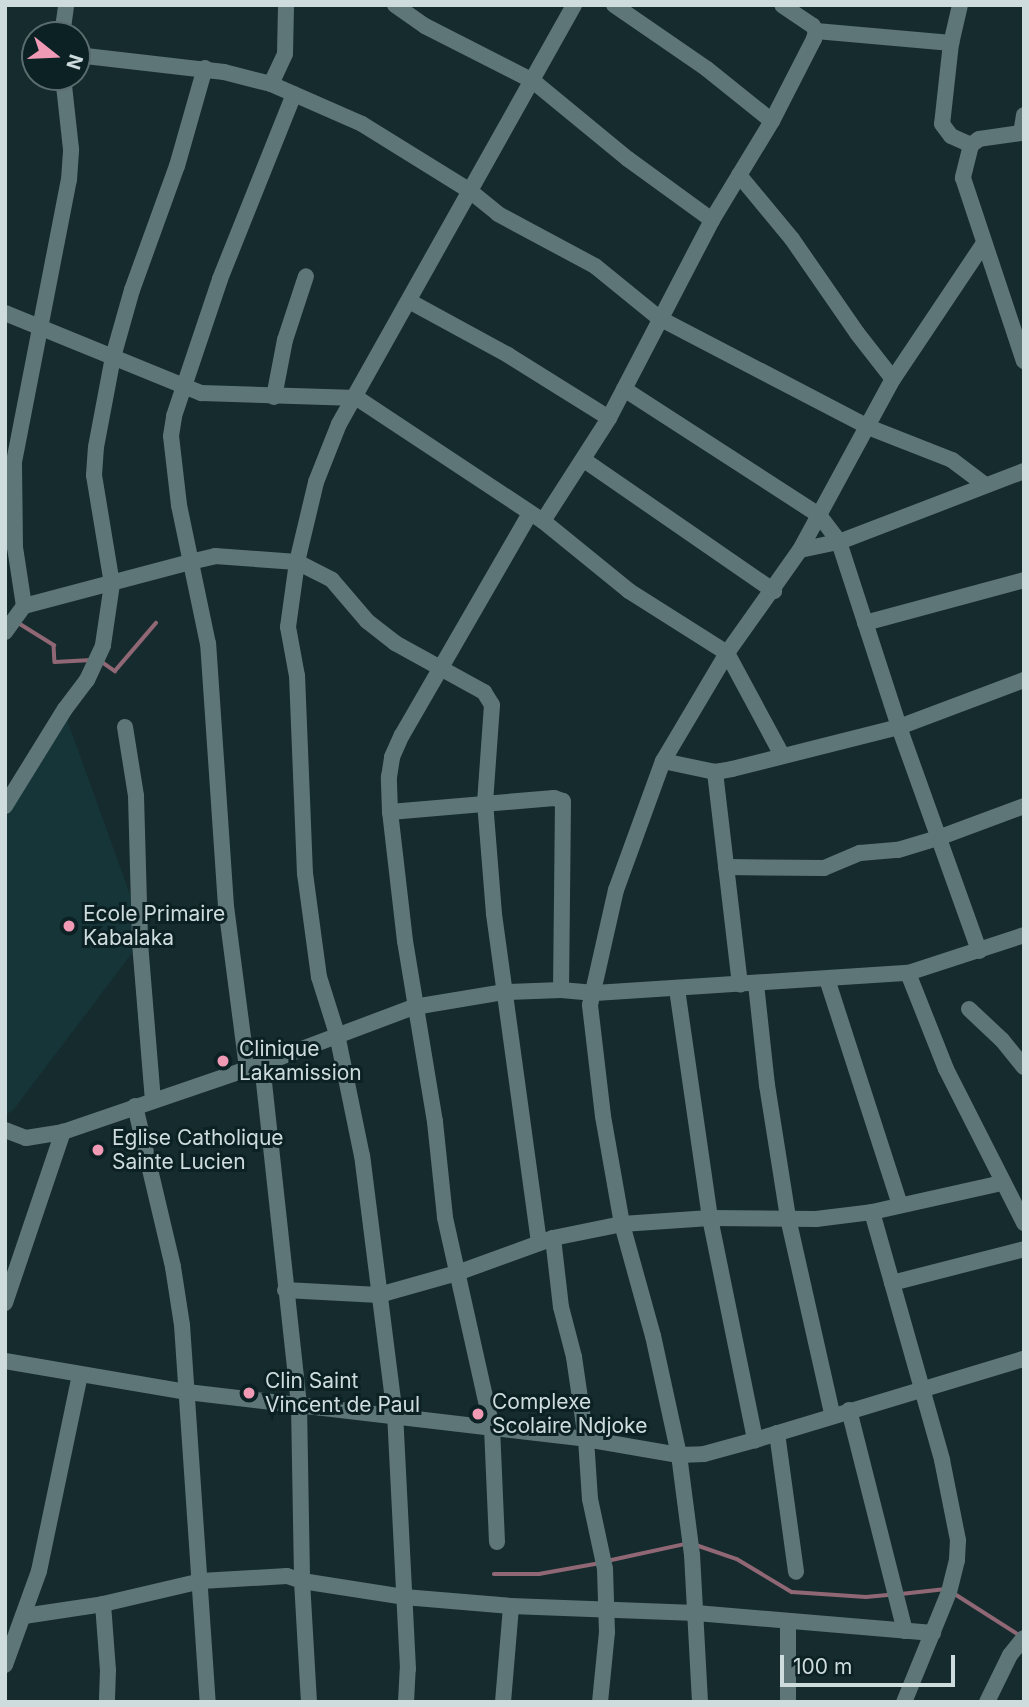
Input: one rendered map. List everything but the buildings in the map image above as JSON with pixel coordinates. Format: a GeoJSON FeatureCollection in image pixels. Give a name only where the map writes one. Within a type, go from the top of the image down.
{"type":"FeatureCollection","features":[{"type":"Feature","properties":{"kind":"street"},"geometry":{"type":"LineString","coordinates":[[271,83],[285,54],[286,5]]}},
{"type":"Feature","properties":{"kind":"street"},"geometry":{"type":"LineString","coordinates":[[395,5],[425,26],[533,81],[628,159],[712,220]]}},
{"type":"Feature","properties":{"kind":"street"},"geometry":{"type":"LineString","coordinates":[[406,1702],[408,1669],[395,1416],[362,1156],[337,1034],[319,977],[305,874],[297,676],[288,627],[297,562],[323,459],[339,424],[357,398],[574,5]]}},
{"type":"Feature","properties":{"kind":"street"},"geometry":{"type":"LineString","coordinates":[[614,5],[707,69],[772,121]]}},
{"type":"Feature","properties":{"kind":"street"},"geometry":{"type":"LineString","coordinates":[[782,5],[816,31],[951,43]]}},
{"type":"Feature","properties":{"kind":"street"},"geometry":{"type":"LineString","coordinates":[[960,5],[951,43],[943,124],[951,136],[971,145]]}},
{"type":"Feature","properties":{"kind":"street"},"geometry":{"type":"LineString","coordinates":[[497,1542],[492,1428],[445,1217],[435,1122],[414,1007],[390,811],[392,757],[402,735],[537,517],[584,460],[609,418],[712,220],[772,121],[816,31]]}},
{"type":"Feature","properties":{"kind":"street"},"geometry":{"type":"LineString","coordinates":[[91,56],[205,68],[271,83],[362,124],[470,191],[498,214],[595,267],[659,318],[868,427],[952,460],[985,485]]}},
{"type":"Feature","properties":{"kind":"street"},"geometry":{"type":"LineString","coordinates":[[5,806],[65,709],[87,680],[109,619],[112,584],[94,475],[113,357],[132,290],[177,166],[205,68]]}},
{"type":"Feature","properties":{"kind":"street"},"geometry":{"type":"LineString","coordinates":[[65,91],[71,149],[69,180],[41,325],[10,463],[15,547],[14,619],[112,584],[215,556],[297,562],[332,580],[367,621],[395,643],[441,671],[484,692],[491,700],[485,802],[494,914],[546,1241],[574,1357],[586,1439],[590,1499],[603,1562],[607,1632],[600,1702]]}},
{"type":"Feature","properties":{"kind":"street"},"geometry":{"type":"LineString","coordinates":[[294,94],[220,279],[174,416],[171,436],[190,562],[208,644],[226,906],[276,1174],[285,1290],[299,1405],[302,1581],[309,1702]]}},
{"type":"Feature","properties":{"kind":"street"},"geometry":{"type":"LineString","coordinates":[[1024,115],[1023,133],[979,139],[971,145],[962,177],[1024,361]]}},
{"type":"Feature","properties":{"kind":"street"},"geometry":{"type":"LineString","coordinates":[[739,175],[792,239],[857,333],[893,379]]}},
{"type":"Feature","properties":{"kind":"street"},"geometry":{"type":"LineString","coordinates":[[700,1702],[696,1613],[679,1455],[653,1336],[622,1224],[590,1017],[616,890],[663,761],[727,653],[774,591],[800,550],[893,379],[984,243]]}},
{"type":"Feature","properties":{"kind":"street"},"geometry":{"type":"LineString","coordinates":[[274,397],[285,340],[306,276]]}},
{"type":"Feature","properties":{"kind":"street"},"geometry":{"type":"LineString","coordinates":[[409,301],[509,355],[609,418]]}},
{"type":"Feature","properties":{"kind":"street"},"geometry":{"type":"LineString","coordinates":[[5,313],[41,325],[184,387],[218,396],[357,398],[537,517],[629,591],[727,653],[782,755]]}},
{"type":"Feature","properties":{"kind":"street"},"geometry":{"type":"LineString","coordinates":[[624,389],[820,515],[839,542],[899,727],[979,951]]}},
{"type":"Feature","properties":{"kind":"street"},"geometry":{"type":"LineString","coordinates":[[584,460],[774,591]]}},
{"type":"Feature","properties":{"kind":"street"},"geometry":{"type":"LineString","coordinates":[[800,550],[839,542],[1024,471]]}},
{"type":"Feature","properties":{"kind":"street"},"geometry":{"type":"LineString","coordinates":[[866,623],[1024,580]]}},
{"type":"Feature","properties":{"kind":"street"},"geometry":{"type":"LineString","coordinates":[[663,761],[715,772],[899,727],[1024,680]]}},
{"type":"Feature","properties":{"kind":"street"},"geometry":{"type":"LineString","coordinates":[[125,727],[136,796],[140,943],[153,1100]]}},
{"type":"Feature","properties":{"kind":"street"},"geometry":{"type":"LineString","coordinates":[[715,772],[726,867],[767,1085],[788,1218],[832,1414]]}},
{"type":"Feature","properties":{"kind":"street"},"geometry":{"type":"LineString","coordinates":[[390,811],[554,798],[563,802],[561,990]]}},
{"type":"Feature","properties":{"kind":"street"},"geometry":{"type":"LineString","coordinates":[[726,867],[824,868],[860,853],[898,849],[938,838],[1024,806]]}},
{"type":"Feature","properties":{"kind":"street"},"geometry":{"type":"LineString","coordinates":[[5,1130],[26,1138],[63,1132],[414,1007],[505,992],[561,990],[595,993],[908,973],[1024,935]]}},
{"type":"Feature","properties":{"kind":"street"},"geometry":{"type":"LineString","coordinates":[[908,973],[946,1069],[1024,1223]]}},
{"type":"Feature","properties":{"kind":"street"},"geometry":{"type":"LineString","coordinates":[[827,979],[900,1205]]}},
{"type":"Feature","properties":{"kind":"street"},"geometry":{"type":"LineString","coordinates":[[677,989],[710,1218],[755,1440]]}},
{"type":"Feature","properties":{"kind":"street"},"geometry":{"type":"LineString","coordinates":[[969,1009],[1002,1040],[1024,1067]]}},
{"type":"Feature","properties":{"kind":"street"},"geometry":{"type":"LineString","coordinates":[[135,1106],[173,1268],[187,1392],[208,1702]]}},
{"type":"Feature","properties":{"kind":"street"},"geometry":{"type":"LineString","coordinates":[[5,1303],[63,1132]]}},
{"type":"Feature","properties":{"kind":"street"},"geometry":{"type":"LineString","coordinates":[[285,1290],[379,1295],[457,1273],[546,1241],[622,1224],[710,1218],[816,1219],[872,1212],[1002,1183]]}},
{"type":"Feature","properties":{"kind":"street"},"geometry":{"type":"LineString","coordinates":[[872,1212],[942,1460],[956,1525],[957,1560],[949,1590],[904,1702]]}},
{"type":"Feature","properties":{"kind":"street"},"geometry":{"type":"LineString","coordinates":[[892,1283],[1024,1249]]}},
{"type":"Feature","properties":{"kind":"street"},"geometry":{"type":"LineString","coordinates":[[5,1361],[187,1392],[586,1439],[679,1455],[704,1454],[755,1440],[832,1414],[922,1392],[1024,1359]]}},
{"type":"Feature","properties":{"kind":"street"},"geometry":{"type":"LineString","coordinates":[[5,1665],[24,1616],[57,1493],[80,1375]]}},
{"type":"Feature","properties":{"kind":"street"},"geometry":{"type":"LineString","coordinates":[[849,1410],[905,1631]]}},
{"type":"Feature","properties":{"kind":"street"},"geometry":{"type":"LineString","coordinates":[[777,1433],[796,1572]]}},
{"type":"Feature","properties":{"kind":"street"},"geometry":{"type":"LineString","coordinates":[[24,1616],[103,1604],[201,1581],[287,1576],[302,1581],[404,1597],[511,1606],[696,1613],[788,1623],[933,1633]]}},
{"type":"Feature","properties":{"kind":"street"},"geometry":{"type":"LineString","coordinates":[[103,1604],[108,1670],[107,1702]]}},
{"type":"Feature","properties":{"kind":"street"},"geometry":{"type":"LineString","coordinates":[[503,1702],[511,1606]]}},
{"type":"Feature","properties":{"kind":"street"},"geometry":{"type":"LineString","coordinates":[[788,1623],[788,1702]]}},
{"type":"Feature","properties":{"kind":"street"},"geometry":{"type":"LineString","coordinates":[[987,1702],[1010,1655],[1022,1639]]}},
{"type":"Feature","properties":{"kind":"shaded area","name":"Ecole Primaire Kabalaka"},"geometry":{"type":"Polygon","coordinates":[[[65,714],[132,900],[132,953],[14,1109],[5,1116],[5,811],[65,714]]]}},
{"type":"Feature","properties":{"kind":"waterway"},"geometry":{"type":"LineString","coordinates":[[17,622],[54,645],[55,662],[91,660]]}},
{"type":"Feature","properties":{"kind":"waterway"},"geometry":{"type":"LineString","coordinates":[[102,662],[115,671],[156,623]]}},
{"type":"Feature","properties":{"kind":"waterway"},"geometry":{"type":"LineString","coordinates":[[607,1561],[685,1544]]}},
{"type":"Feature","properties":{"kind":"waterway"},"geometry":{"type":"LineString","coordinates":[[696,1545],[737,1559],[792,1592],[866,1597],[890,1595]]}},
{"type":"Feature","properties":{"kind":"waterway"},"geometry":{"type":"LineString","coordinates":[[494,1574],[539,1574],[600,1563]]}},
{"type":"Feature","properties":{"kind":"waterway"},"geometry":{"type":"LineString","coordinates":[[901,1594],[946,1589]]}},
{"type":"Feature","properties":{"kind":"waterway"},"geometry":{"type":"LineString","coordinates":[[955,1594],[1019,1635]]}},
{"type":"Feature","properties":{"kind":"place","name":"Ecole Primaire Kabalaka"},"geometry":{"type":"Point","coordinates":[69,926]}},
{"type":"Feature","properties":{"kind":"place","name":"Clinique Lakamission"},"geometry":{"type":"Point","coordinates":[223,1061]}},
{"type":"Feature","properties":{"kind":"place","name":"Eglise Catholique Sainte Lucien"},"geometry":{"type":"Point","coordinates":[98,1150]}},
{"type":"Feature","properties":{"kind":"place","name":"Clin Saint Vincent de Paul"},"geometry":{"type":"Point","coordinates":[249,1393]}},
{"type":"Feature","properties":{"kind":"place","name":"Complexe Scolaire Ndjoke"},"geometry":{"type":"Point","coordinates":[478,1414]}}]}
